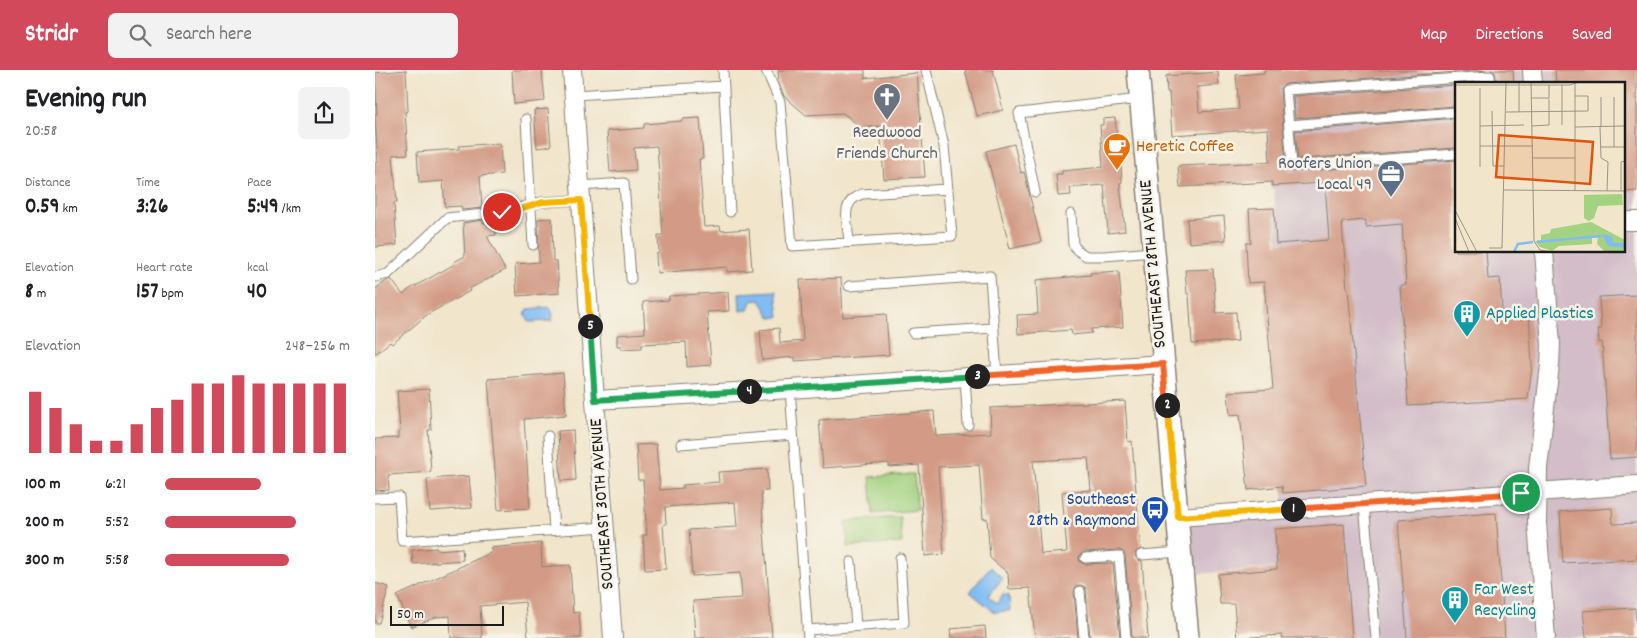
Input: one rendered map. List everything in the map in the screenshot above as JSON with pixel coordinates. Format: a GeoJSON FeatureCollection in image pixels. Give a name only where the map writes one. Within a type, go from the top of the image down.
{"type":"FeatureCollection","features":[{"type":"Feature","properties":{"kind":"street","name":"SOUTHEAST 30TH AVENUE"},"geometry":{"type":"LineString","coordinates":[[572,70],[613,638]]}},
{"type":"Feature","properties":{"kind":"street","name":"SOUTHEAST 28TH AVENUE"},"geometry":{"type":"LineString","coordinates":[[1138,70],[1188,638]]}},
{"type":"Feature","properties":{"kind":"street"},"geometry":{"type":"LineString","coordinates":[[1544,252],[1551,365],[1538,468],[1537,523],[1546,638]]}},
{"type":"Feature","properties":{"kind":"street"},"geometry":{"type":"LineString","coordinates":[[595,400],[1163,364]]}},
{"type":"Feature","properties":{"kind":"street"},"geometry":{"type":"LineString","coordinates":[[1178,517],[1637,485]]}},
{"type":"Feature","properties":{"kind":"lane"},"geometry":{"type":"LineString","coordinates":[[723,70],[731,212]]}},
{"type":"Feature","properties":{"kind":"lane"},"geometry":{"type":"LineString","coordinates":[[766,70],[780,102],[793,246],[952,236],[944,146],[926,70]]}},
{"type":"Feature","properties":{"kind":"lane"},"geometry":{"type":"LineString","coordinates":[[1455,154],[1292,166],[1286,90],[1490,76],[1491,82]]}},
{"type":"Feature","properties":{"kind":"lane"},"geometry":{"type":"LineString","coordinates":[[574,95],[724,86]]}},
{"type":"Feature","properties":{"kind":"lane"},"geometry":{"type":"LineString","coordinates":[[1035,192],[1019,114],[1140,99]]}},
{"type":"Feature","properties":{"kind":"lane"},"geometry":{"type":"LineString","coordinates":[[1289,125],[1455,112]]}},
{"type":"Feature","properties":{"kind":"lane"},"geometry":{"type":"LineString","coordinates":[[526,119],[533,245]]}},
{"type":"Feature","properties":{"kind":"lane"},"geometry":{"type":"LineString","coordinates":[[375,277],[388,274],[447,218],[502,212],[624,183],[631,279]]}},
{"type":"Feature","properties":{"kind":"lane"},"geometry":{"type":"LineString","coordinates":[[849,242],[847,208],[849,202],[854,197],[862,194],[948,189]]}},
{"type":"Feature","properties":{"kind":"lane"},"geometry":{"type":"LineString","coordinates":[[1071,214],[1073,244],[1077,250],[1086,256],[1153,252]]}},
{"type":"Feature","properties":{"kind":"lane"},"geometry":{"type":"LineString","coordinates":[[849,286],[990,276],[997,375]]}},
{"type":"Feature","properties":{"kind":"lane"},"geometry":{"type":"LineString","coordinates":[[913,333],[994,328]]}},
{"type":"Feature","properties":{"kind":"lane"},"geometry":{"type":"LineString","coordinates":[[965,377],[968,425]]}},
{"type":"Feature","properties":{"kind":"lane"},"geometry":{"type":"LineString","coordinates":[[789,389],[807,634],[856,626],[904,622],[900,558]]}},
{"type":"Feature","properties":{"kind":"lane"},"geometry":{"type":"LineString","coordinates":[[681,444],[793,435]]}},
{"type":"Feature","properties":{"kind":"lane"},"geometry":{"type":"LineString","coordinates":[[548,436],[554,530]]}},
{"type":"Feature","properties":{"kind":"lane"},"geometry":{"type":"LineString","coordinates":[[375,498],[399,496],[402,541],[605,527]]}},
{"type":"Feature","properties":{"kind":"lane"},"geometry":{"type":"LineString","coordinates":[[1364,504],[1376,638]]}},
{"type":"Feature","properties":{"kind":"lane"},"geometry":{"type":"LineString","coordinates":[[1141,555],[1180,552]]}},
{"type":"Feature","properties":{"kind":"lane"},"geometry":{"type":"LineString","coordinates":[[1085,558],[1119,556],[1126,638]]}},
{"type":"Feature","properties":{"kind":"lane"},"geometry":{"type":"LineString","coordinates":[[851,562],[856,626]]}},
{"type":"Feature","properties":{"kind":"lane"},"geometry":{"type":"LineString","coordinates":[[1079,591],[1083,638]]}},
{"type":"Feature","properties":{"kind":"shaded area"},"geometry":{"type":"Polygon","coordinates":[[[1263,70],[1637,70],[1637,638],[1281,638],[1276,568],[1195,574],[1190,515],[1284,508],[1265,296],[1281,295],[1274,189],[1271,189],[1263,70]]]}},
{"type":"Feature","properties":{"kind":"green space"},"geometry":{"type":"Polygon","coordinates":[[[914,474],[917,510],[873,514],[870,477],[914,474]]]}},
{"type":"Feature","properties":{"kind":"green space"},"geometry":{"type":"Polygon","coordinates":[[[900,517],[902,543],[848,547],[846,521],[900,517]]]}},
{"type":"Feature","properties":{"kind":"water"},"geometry":{"type":"Polygon","coordinates":[[[776,291],[779,317],[771,318],[760,300],[751,301],[748,310],[740,311],[739,293],[776,291]]]}},
{"type":"Feature","properties":{"kind":"water"},"geometry":{"type":"Polygon","coordinates":[[[550,307],[553,314],[552,321],[529,322],[525,315],[528,309],[550,307]]]}},
{"type":"Feature","properties":{"kind":"water"},"geometry":{"type":"Polygon","coordinates":[[[990,567],[1003,578],[988,596],[997,604],[1002,595],[1009,595],[1010,611],[994,612],[970,592],[990,567]]]}},
{"type":"Feature","properties":{"kind":"building"},"geometry":{"type":"Polygon","coordinates":[[[406,70],[408,111],[405,112],[408,154],[393,155],[397,203],[394,203],[397,245],[375,247],[375,163],[378,163],[375,119],[375,114],[377,114],[375,73],[406,70]]]}},
{"type":"Feature","properties":{"kind":"building"},"geometry":{"type":"Polygon","coordinates":[[[512,70],[542,70],[545,101],[514,104],[512,70]]]}},
{"type":"Feature","properties":{"kind":"building","name":"Reedwood Friends Church"},"geometry":{"type":"Polygon","coordinates":[[[778,70],[865,70],[865,78],[917,73],[925,177],[884,179],[880,126],[862,128],[843,113],[806,115],[784,96],[779,84],[778,70]]]}},
{"type":"Feature","properties":{"kind":"building"},"geometry":{"type":"Polygon","coordinates":[[[965,70],[993,70],[1003,110],[977,116],[965,70]]]}},
{"type":"Feature","properties":{"kind":"building"},"geometry":{"type":"Polygon","coordinates":[[[1264,70],[1486,70],[1286,84],[1280,88],[1286,166],[1290,172],[1455,160],[1455,252],[1486,252],[1488,279],[1500,278],[1502,312],[1529,311],[1532,365],[1528,399],[1408,406],[1400,285],[1406,285],[1402,224],[1366,227],[1366,220],[1342,222],[1366,486],[1283,493],[1282,486],[1248,490],[1240,414],[1230,415],[1228,392],[1273,389],[1264,282],[1248,283],[1246,243],[1251,243],[1249,209],[1274,208],[1276,244],[1329,240],[1325,183],[1272,186],[1272,182],[1180,187],[1178,166],[1270,162],[1268,129],[1172,135],[1166,76],[1218,72],[1219,85],[1197,87],[1199,112],[1239,109],[1236,75],[1264,73],[1264,70]]]}},
{"type":"Feature","properties":{"kind":"building"},"geometry":{"type":"Polygon","coordinates":[[[1491,70],[1513,70],[1514,82],[1497,82],[1495,73],[1491,70]]]}},
{"type":"Feature","properties":{"kind":"building"},"geometry":{"type":"Polygon","coordinates":[[[1555,70],[1637,70],[1637,191],[1625,192],[1625,82],[1556,82],[1555,70]]]}},
{"type":"Feature","properties":{"kind":"building"},"geometry":{"type":"Polygon","coordinates":[[[1455,85],[1455,106],[1295,118],[1293,96],[1455,85]]]}},
{"type":"Feature","properties":{"kind":"building"},"geometry":{"type":"Polygon","coordinates":[[[548,109],[551,146],[537,148],[534,110],[548,109]]]}},
{"type":"Feature","properties":{"kind":"building"},"geometry":{"type":"Polygon","coordinates":[[[700,118],[703,159],[699,159],[704,227],[720,226],[721,231],[749,229],[752,270],[727,272],[727,267],[657,273],[658,235],[663,235],[657,146],[634,148],[636,170],[610,172],[607,131],[644,128],[644,124],[700,118]]]}},
{"type":"Feature","properties":{"kind":"building"},"geometry":{"type":"Polygon","coordinates":[[[1115,118],[1117,166],[1121,165],[1122,182],[1120,183],[1125,231],[1108,233],[1104,185],[1070,188],[1071,195],[1058,196],[1056,174],[1062,174],[1062,171],[1103,167],[1100,125],[1103,125],[1103,119],[1115,118]]]}},
{"type":"Feature","properties":{"kind":"building"},"geometry":{"type":"Polygon","coordinates":[[[1455,118],[1455,148],[1298,159],[1295,131],[1455,118]]]}},
{"type":"Feature","properties":{"kind":"building"},"geometry":{"type":"Polygon","coordinates":[[[500,143],[502,174],[480,176],[482,208],[462,210],[461,206],[445,207],[443,181],[419,183],[417,152],[459,149],[459,146],[500,143]]]}},
{"type":"Feature","properties":{"kind":"building"},"geometry":{"type":"Polygon","coordinates":[[[1014,144],[1021,173],[1024,172],[1041,242],[1010,249],[986,151],[1014,144]]]}},
{"type":"Feature","properties":{"kind":"building"},"geometry":{"type":"Polygon","coordinates":[[[1224,216],[1226,240],[1189,243],[1187,219],[1224,216]]]}},
{"type":"Feature","properties":{"kind":"building"},"geometry":{"type":"Polygon","coordinates":[[[552,218],[553,261],[557,261],[559,293],[517,296],[515,264],[539,262],[538,219],[552,218]]]}},
{"type":"Feature","properties":{"kind":"building"},"geometry":{"type":"Polygon","coordinates":[[[483,220],[483,223],[495,222],[496,235],[487,236],[505,270],[428,314],[392,344],[390,342],[375,354],[375,289],[391,279],[403,295],[410,289],[455,264],[454,262],[465,256],[463,223],[483,220]]]}},
{"type":"Feature","properties":{"kind":"building"},"geometry":{"type":"Polygon","coordinates":[[[1213,269],[1216,313],[1236,312],[1238,341],[1192,344],[1189,294],[1187,294],[1185,270],[1213,269]]]}},
{"type":"Feature","properties":{"kind":"building"},"geometry":{"type":"Polygon","coordinates":[[[1119,271],[1123,327],[1091,329],[1092,333],[1072,335],[1071,330],[1018,334],[1017,315],[1038,314],[1036,280],[1119,271]]]}},
{"type":"Feature","properties":{"kind":"building"},"geometry":{"type":"Polygon","coordinates":[[[841,278],[843,317],[886,314],[889,355],[795,361],[795,357],[762,360],[760,330],[779,328],[780,343],[803,341],[800,280],[841,278]]]}},
{"type":"Feature","properties":{"kind":"building"},"geometry":{"type":"Polygon","coordinates":[[[728,292],[729,311],[707,312],[711,365],[687,367],[686,342],[642,344],[642,348],[621,349],[621,346],[617,346],[617,335],[645,333],[643,302],[669,300],[669,296],[728,292]]]}},
{"type":"Feature","properties":{"kind":"building"},"geometry":{"type":"Polygon","coordinates":[[[1637,295],[1637,457],[1610,459],[1602,342],[1599,343],[1598,329],[1601,329],[1599,297],[1637,295]]]}},
{"type":"Feature","properties":{"kind":"building"},"geometry":{"type":"Polygon","coordinates":[[[563,373],[566,415],[524,419],[530,508],[498,510],[488,379],[563,373]]]}},
{"type":"Feature","properties":{"kind":"building"},"geometry":{"type":"Polygon","coordinates":[[[429,389],[431,430],[428,430],[431,472],[388,475],[389,490],[375,491],[375,439],[398,438],[398,432],[400,432],[397,391],[429,389]]]}},
{"type":"Feature","properties":{"kind":"building"},"geometry":{"type":"Polygon","coordinates":[[[1125,401],[1128,442],[1132,441],[1141,549],[1136,552],[1135,556],[1138,560],[1142,561],[1148,638],[1132,638],[1125,555],[1119,550],[1084,552],[1079,558],[1080,562],[1085,564],[1113,563],[1120,638],[1090,638],[1086,590],[1085,587],[1080,585],[1076,586],[1074,592],[1078,638],[1035,638],[1030,588],[1009,589],[1008,573],[990,558],[987,518],[983,519],[979,465],[938,467],[944,554],[925,556],[919,465],[889,467],[889,463],[823,468],[819,420],[934,411],[936,436],[991,433],[990,408],[1125,401]],[[1088,458],[1033,461],[1041,554],[1067,552],[1062,492],[1091,490],[1088,458]]]}},
{"type":"Feature","properties":{"kind":"building"},"geometry":{"type":"Polygon","coordinates":[[[573,430],[576,480],[561,481],[558,431],[573,430]]]}},
{"type":"Feature","properties":{"kind":"building"},"geometry":{"type":"Polygon","coordinates":[[[656,444],[660,490],[683,488],[683,485],[719,482],[718,472],[767,469],[768,491],[761,491],[772,638],[695,638],[693,601],[742,598],[740,573],[692,576],[689,530],[737,527],[735,502],[665,507],[666,524],[663,525],[666,569],[645,570],[643,535],[647,535],[643,480],[638,480],[636,445],[656,444]]]}},
{"type":"Feature","properties":{"kind":"building"},"geometry":{"type":"Polygon","coordinates":[[[469,476],[472,508],[430,511],[427,479],[469,476]]]}},
{"type":"Feature","properties":{"kind":"building"},"geometry":{"type":"Polygon","coordinates":[[[1612,508],[1613,524],[1637,523],[1637,559],[1563,563],[1560,512],[1612,508]]]}},
{"type":"Feature","properties":{"kind":"building"},"geometry":{"type":"Polygon","coordinates":[[[1496,513],[1505,638],[1407,638],[1398,520],[1496,513]]]}},
{"type":"Feature","properties":{"kind":"building"},"geometry":{"type":"Polygon","coordinates":[[[1344,524],[1352,638],[1282,638],[1282,635],[1237,638],[1234,604],[1220,604],[1218,574],[1277,569],[1275,529],[1344,524]]]}},
{"type":"Feature","properties":{"kind":"building"},"geometry":{"type":"Polygon","coordinates":[[[541,543],[542,567],[570,565],[573,613],[579,612],[581,638],[528,638],[525,602],[480,606],[482,638],[451,638],[450,616],[436,617],[411,627],[397,596],[492,552],[490,548],[541,543]]]}},
{"type":"Feature","properties":{"kind":"building"},"geometry":{"type":"Polygon","coordinates":[[[437,548],[437,550],[462,548],[463,560],[413,564],[412,550],[437,548]]]}},
{"type":"Feature","properties":{"kind":"building"},"geometry":{"type":"Polygon","coordinates":[[[375,583],[389,587],[379,623],[375,623],[375,583]]]}},
{"type":"Feature","properties":{"kind":"building"},"geometry":{"type":"Polygon","coordinates":[[[1635,608],[1637,638],[1586,638],[1583,611],[1635,608]]]}},
{"type":"Feature","properties":{"kind":"building"},"geometry":{"type":"Polygon","coordinates":[[[985,626],[986,638],[951,638],[950,629],[985,626]]]}},
{"type":"Feature","properties":{"kind":"place","name":"Reedwood Friends Church"},"geometry":{"type":"Point","coordinates":[887,121]}},
{"type":"Feature","properties":{"kind":"place","name":"Heretic Coffee"},"geometry":{"type":"Point","coordinates":[1117,171]}},
{"type":"Feature","properties":{"kind":"place","name":"Roofers Union Local 49"},"geometry":{"type":"Point","coordinates":[1391,198]}},
{"type":"Feature","properties":{"kind":"place","name":"Applied Plastics"},"geometry":{"type":"Point","coordinates":[1467,338]}},
{"type":"Feature","properties":{"kind":"place","name":"Southeast 28th & Raymond"},"geometry":{"type":"Point","coordinates":[1155,534]}},
{"type":"Feature","properties":{"kind":"place","name":"Far West Recycling"},"geometry":{"type":"Point","coordinates":[1455,624]}},
{"type":"Feature","properties":{"kind":"route"},"geometry":{"type":"LineString","coordinates":[[502,212],[543,202],[581,200],[595,400],[1163,364],[1178,517],[1521,493]]}}]}
